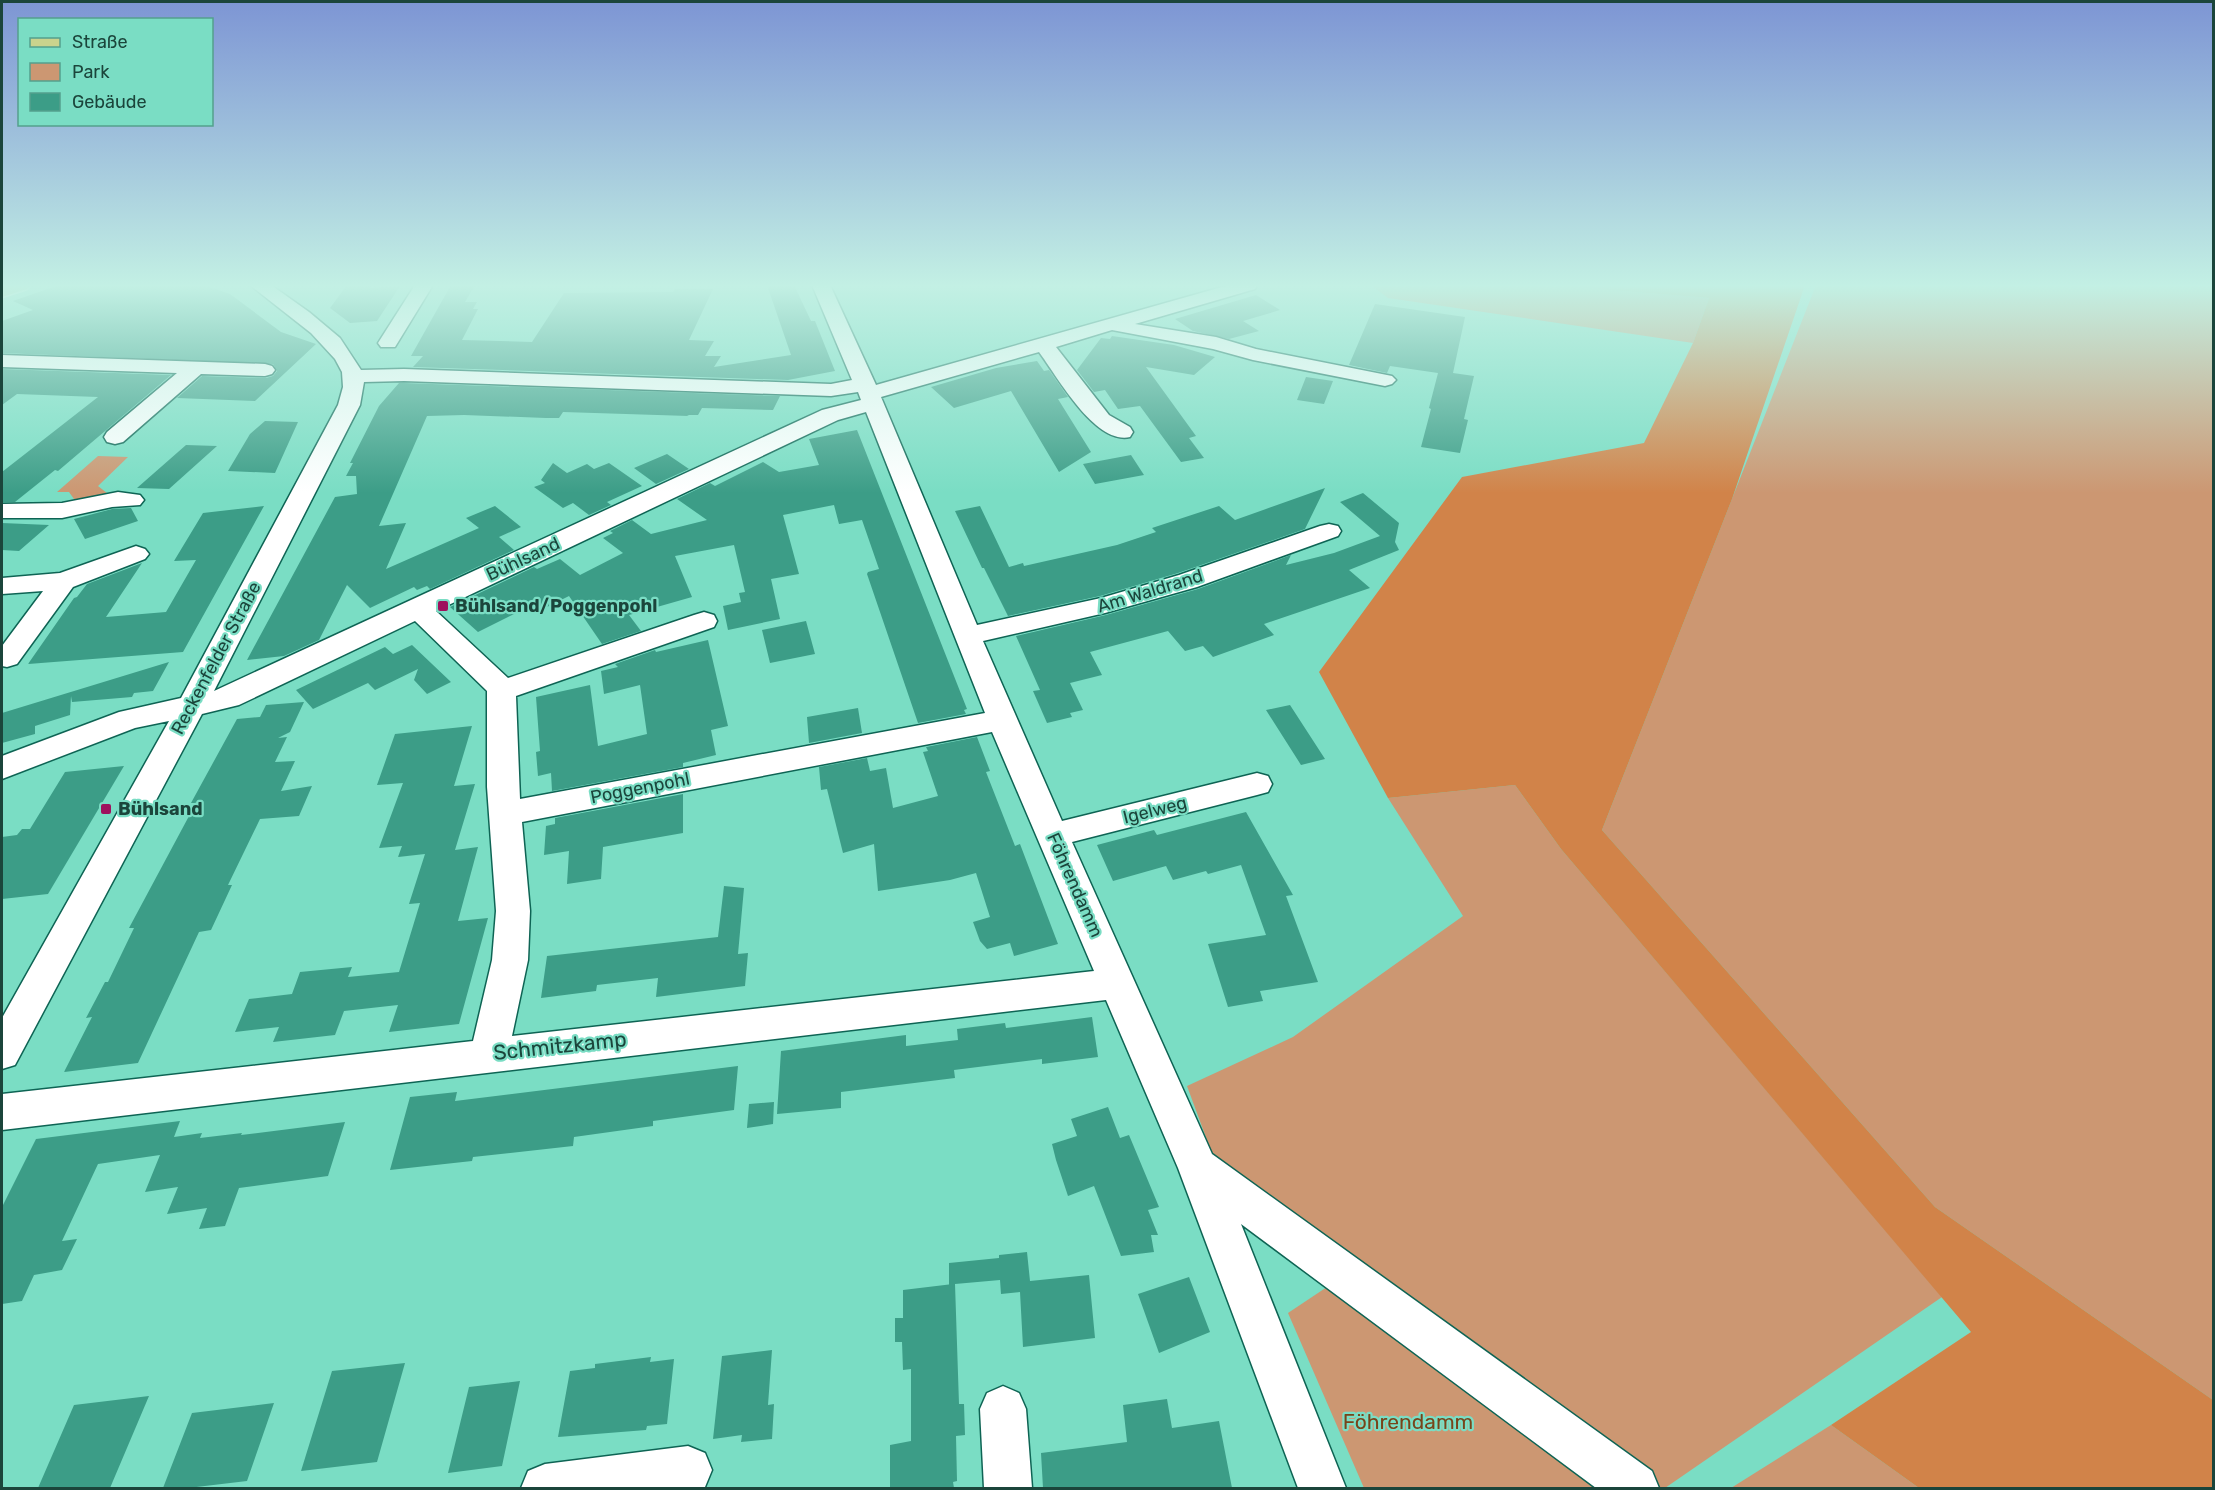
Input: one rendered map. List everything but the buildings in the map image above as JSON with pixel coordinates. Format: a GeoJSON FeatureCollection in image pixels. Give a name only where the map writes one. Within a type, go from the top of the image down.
{"type":"FeatureCollection","features":[{"type":"Feature","properties":{"kind":"street"},"geometry":{"type":"LineString","coordinates":[[342,355],[352,376],[416,375],[831,390],[868,394]]}},
{"type":"Feature","properties":{"kind":"street","name":"Föhrendamm"},"geometry":{"type":"LineString","coordinates":[[851,355],[966,636],[1198,1168],[1322,1488]]}},
{"type":"Feature","properties":{"kind":"street","name":"Bühlsand"},"geometry":{"type":"LineString","coordinates":[[2,768],[129,719],[229,698],[244,692],[830,415],[868,394],[1010,355]]}},
{"type":"Feature","properties":{"kind":"street"},"geometry":{"type":"LineString","coordinates":[[1051,355],[1101,420],[1122,432]]}},
{"type":"Feature","properties":{"kind":"street","name":"Bühlsand"},"geometry":{"type":"LineString","coordinates":[[1256,355],[1385,380]]}},
{"type":"Feature","properties":{"kind":"street"},"geometry":{"type":"LineString","coordinates":[[2,361],[265,370]]}},
{"type":"Feature","properties":{"kind":"street"},"geometry":{"type":"LineString","coordinates":[[116,437],[194,369]]}},
{"type":"Feature","properties":{"kind":"street","name":"Reckenfelder Straße"},"geometry":{"type":"LineString","coordinates":[[2,1053],[219,654],[349,405],[354,386],[352,376]]}},
{"type":"Feature","properties":{"kind":"street"},"geometry":{"type":"LineString","coordinates":[[2,511],[24,512],[81,508],[115,498],[132,500]]}},
{"type":"Feature","properties":{"kind":"street","name":"Am Waldrand"},"geometry":{"type":"LineString","coordinates":[[966,636],[1105,605],[1188,581],[1329,531]]}},
{"type":"Feature","properties":{"kind":"street"},"geometry":{"type":"LineString","coordinates":[[2,586],[64,581],[136,554]]}},
{"type":"Feature","properties":{"kind":"street"},"geometry":{"type":"LineString","coordinates":[[8,658],[64,581]]}},
{"type":"Feature","properties":{"kind":"street"},"geometry":{"type":"LineString","coordinates":[[418,609],[495,681],[501,691],[503,787],[507,813],[513,911],[510,960],[489,1054]]}},
{"type":"Feature","properties":{"kind":"street"},"geometry":{"type":"LineString","coordinates":[[501,691],[704,621]]}},
{"type":"Feature","properties":{"kind":"street","name":"Poggenpohl"},"geometry":{"type":"LineString","coordinates":[[507,813],[1002,720]]}},
{"type":"Feature","properties":{"kind":"street","name":"Igelweg"},"geometry":{"type":"LineString","coordinates":[[1053,835],[1257,784]]}},
{"type":"Feature","properties":{"kind":"street","name":"Schmitzkamp"},"geometry":{"type":"LineString","coordinates":[[2,1112],[1118,983]]}},
{"type":"Feature","properties":{"kind":"street"},"geometry":{"type":"LineString","coordinates":[[1198,1168],[1635,1488]]}},
{"type":"Feature","properties":{"kind":"street"},"geometry":{"type":"LineString","coordinates":[[1003,1409],[1008,1488]]}},
{"type":"Feature","properties":{"kind":"street"},"geometry":{"type":"LineString","coordinates":[[545,1488],[603,1485],[688,1470]]}},
{"type":"Feature","properties":{"kind":"green space"},"geometry":{"type":"Polygon","coordinates":[[[1789,355],[2213,355],[2213,1400],[1935,1207],[1602,830],[1789,355]]]}},
{"type":"Feature","properties":{"kind":"green space"},"geometry":{"type":"Polygon","coordinates":[[[98,456],[128,457],[98,486],[112,497],[79,506],[69,492],[57,492],[98,456]]]}},
{"type":"Feature","properties":{"kind":"green space"},"geometry":{"type":"Polygon","coordinates":[[[1515,785],[1561,849],[1942,1297],[1665,1488],[1661,1488],[1218,1170],[1187,1086],[1293,1037],[1463,916],[1388,798],[1515,785]]]}},
{"type":"Feature","properties":{"kind":"green space","name":"Föhrendamm"},"geometry":{"type":"Polygon","coordinates":[[[1333,1283],[1611,1488],[1364,1488],[1288,1313],[1333,1283]]]}},
{"type":"Feature","properties":{"kind":"green space"},"geometry":{"type":"Polygon","coordinates":[[[1831,1425],[1919,1488],[1731,1488],[1831,1425]]]}},
{"type":"Feature","properties":{"kind":"shaded area"},"geometry":{"type":"Polygon","coordinates":[[[1687,355],[1781,355],[1732,499],[1602,830],[1935,1207],[2213,1400],[2213,1488],[1919,1488],[1831,1425],[1971,1332],[1561,849],[1515,785],[1388,798],[1319,672],[1462,477],[1644,443],[1687,355]]]}},
{"type":"Feature","properties":{"kind":"place","name":"Bühlsand/Poggenpohl"},"geometry":{"type":"Point","coordinates":[443,606]}},
{"type":"Feature","properties":{"kind":"place","name":"Bühlsand"},"geometry":{"type":"Point","coordinates":[106,809]}}]}
